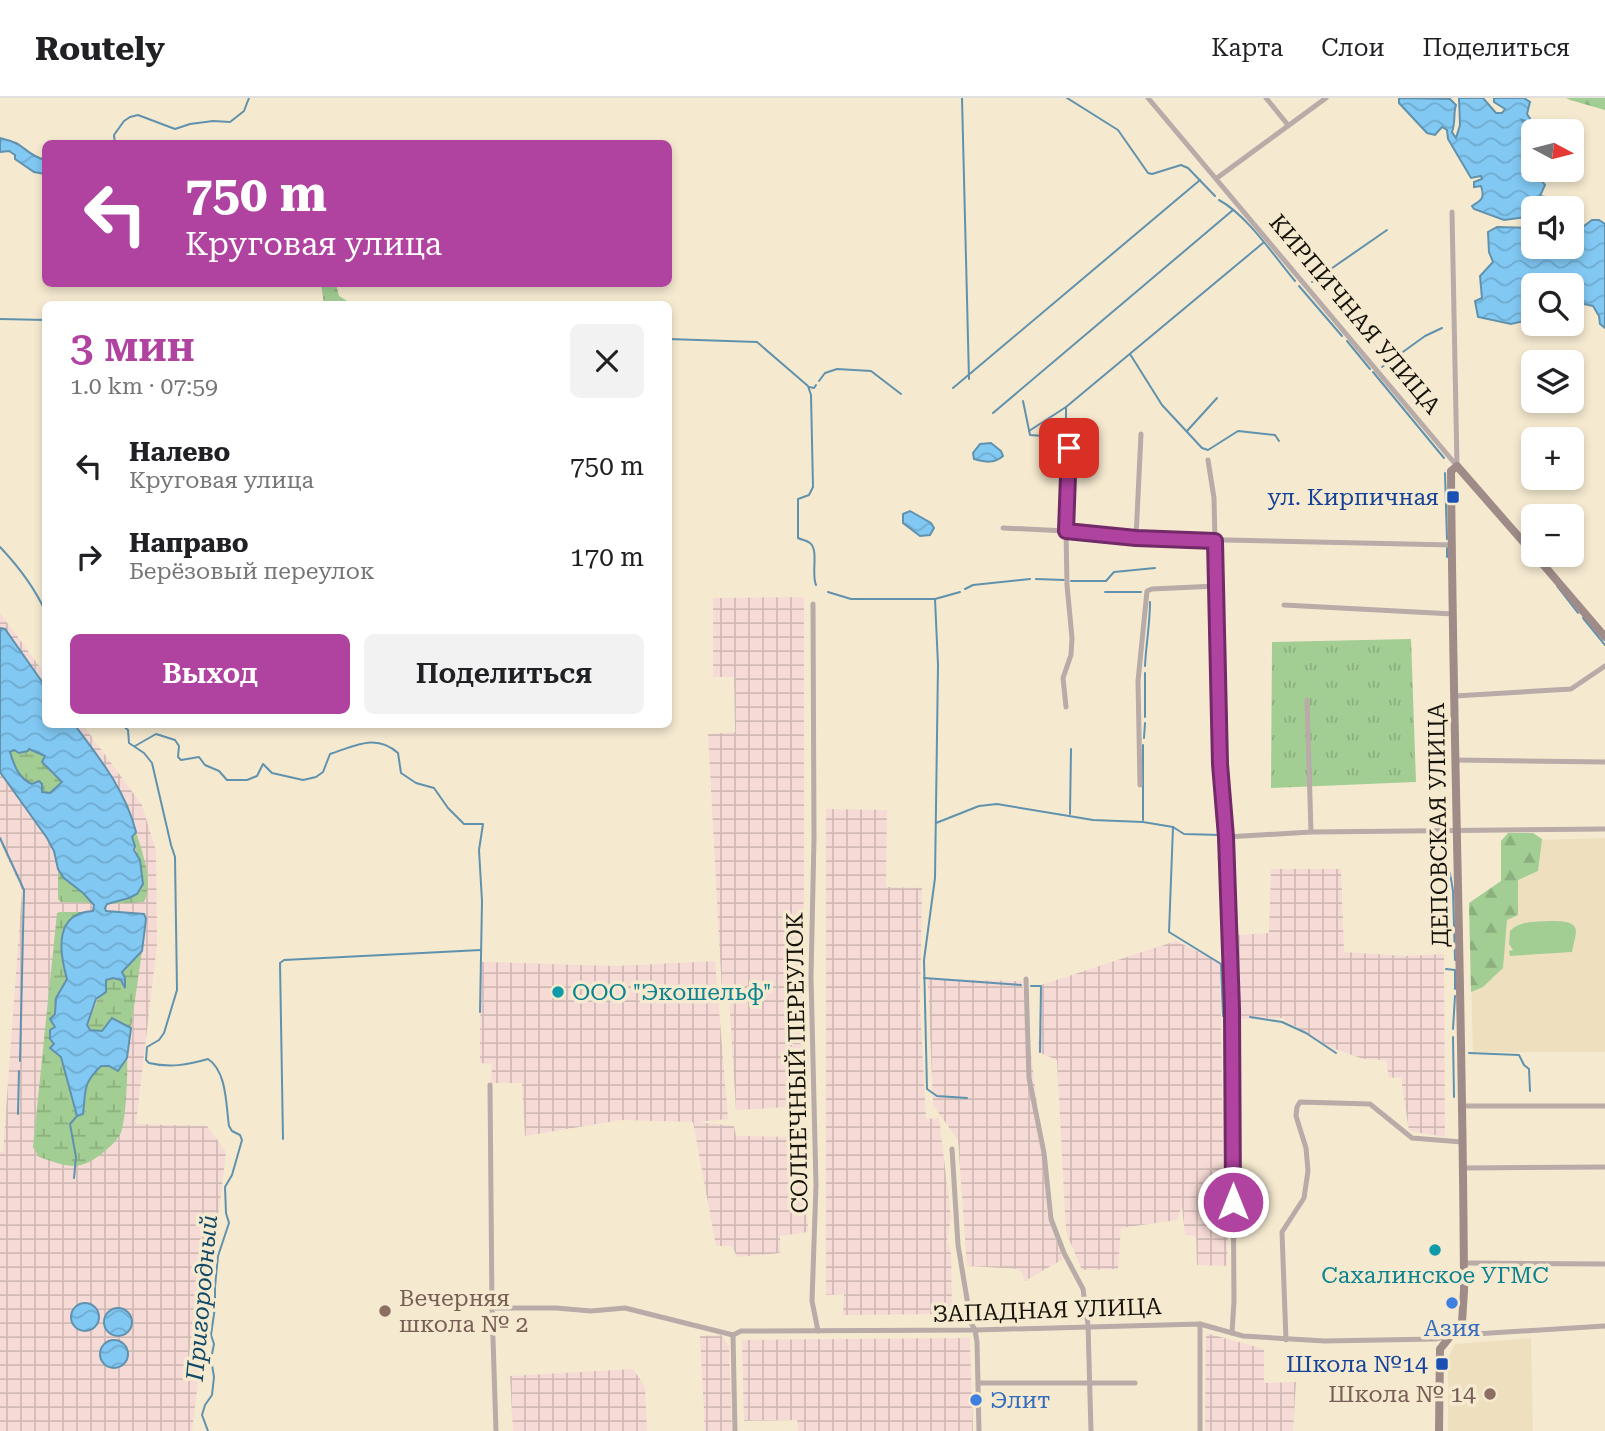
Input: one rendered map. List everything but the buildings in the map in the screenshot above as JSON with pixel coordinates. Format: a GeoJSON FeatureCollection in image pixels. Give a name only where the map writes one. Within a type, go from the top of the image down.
{"type":"FeatureCollection","features":[{"type":"Feature","properties":{"kind":"street","name":"КИРПИЧНАЯ УЛИЦА"},"geometry":{"type":"LineString","coordinates":[[1148,98],[1521,539]]}},
{"type":"Feature","properties":{"kind":"street"},"geometry":{"type":"LineString","coordinates":[[1266,98],[1288,125]]}},
{"type":"Feature","properties":{"kind":"street"},"geometry":{"type":"LineString","coordinates":[[1217,177],[1318,100],[1326,98]]}},
{"type":"Feature","properties":{"kind":"street","name":"ДЕПОВСКАЯ УЛИЦА"},"geometry":{"type":"LineString","coordinates":[[1438,1431],[1439,1356],[1442,1344],[1458,1327],[1464,1315],[1461,966],[1451,471],[1457,466],[1452,212]]}},
{"type":"Feature","properties":{"kind":"street"},"geometry":{"type":"LineString","coordinates":[[1136,538],[1141,434]]}},
{"type":"Feature","properties":{"kind":"street"},"geometry":{"type":"LineString","coordinates":[[1066,706],[1063,678],[1071,654],[1072,638],[1066,531],[1069,448]]}},
{"type":"Feature","properties":{"kind":"street"},"geometry":{"type":"LineString","coordinates":[[1208,460],[1214,498],[1220,764],[1226,837],[1232,1009],[1232,1333]]}},
{"type":"Feature","properties":{"kind":"street"},"geometry":{"type":"LineString","coordinates":[[1003,528],[1215,541],[1452,545]]}},
{"type":"Feature","properties":{"kind":"street","name":"КИРПИЧНАЯ УЛИЦА"},"geometry":{"type":"LineString","coordinates":[[1545,567],[1605,637]]}},
{"type":"Feature","properties":{"kind":"street"},"geometry":{"type":"LineString","coordinates":[[1140,785],[1139,681],[1147,591],[1217,586]]}},
{"type":"Feature","properties":{"kind":"street","name":"СОЛНЕЧНЫЙ ПЕРЕУЛОК"},"geometry":{"type":"LineString","coordinates":[[813,604],[811,977],[816,1185],[812,1301],[818,1331]]}},
{"type":"Feature","properties":{"kind":"street"},"geometry":{"type":"LineString","coordinates":[[1284,605],[1453,614]]}},
{"type":"Feature","properties":{"kind":"street"},"geometry":{"type":"LineString","coordinates":[[1455,696],[1571,689],[1605,666]]}},
{"type":"Feature","properties":{"kind":"street"},"geometry":{"type":"LineString","coordinates":[[1307,700],[1311,832]]}},
{"type":"Feature","properties":{"kind":"street"},"geometry":{"type":"LineString","coordinates":[[1456,760],[1605,762]]}},
{"type":"Feature","properties":{"kind":"street"},"geometry":{"type":"LineString","coordinates":[[1226,837],[1311,832],[1605,829]]}},
{"type":"Feature","properties":{"kind":"street"},"geometry":{"type":"LineString","coordinates":[[1026,979],[1029,1078],[1044,1153],[1051,1219],[1064,1253],[1083,1289],[1088,1325],[1091,1431]]}},
{"type":"Feature","properties":{"kind":"street"},"geometry":{"type":"LineString","coordinates":[[490,1085],[496,1431]]}},
{"type":"Feature","properties":{"kind":"street"},"geometry":{"type":"LineString","coordinates":[[1286,1340],[1282,1232],[1304,1198],[1308,1171],[1306,1148],[1297,1116],[1300,1102],[1370,1104],[1412,1138],[1462,1142]]}},
{"type":"Feature","properties":{"kind":"street"},"geometry":{"type":"LineString","coordinates":[[1461,1106],[1605,1106]]}},
{"type":"Feature","properties":{"kind":"street"},"geometry":{"type":"LineString","coordinates":[[952,1149],[959,1254],[971,1323],[975,1330],[979,1431]]}},
{"type":"Feature","properties":{"kind":"street"},"geometry":{"type":"LineString","coordinates":[[1463,1168],[1605,1167]]}},
{"type":"Feature","properties":{"kind":"street"},"geometry":{"type":"LineString","coordinates":[[1464,1263],[1605,1265]]}},
{"type":"Feature","properties":{"kind":"street","name":"ЗАПАДНАЯ УЛИЦА"},"geometry":{"type":"LineString","coordinates":[[492,1308],[591,1311],[625,1308],[733,1335],[741,1331],[975,1330],[1200,1324],[1232,1333],[1286,1340],[1448,1337],[1605,1326]]}},
{"type":"Feature","properties":{"kind":"street"},"geometry":{"type":"LineString","coordinates":[[1200,1324],[1200,1431]]}},
{"type":"Feature","properties":{"kind":"street"},"geometry":{"type":"LineString","coordinates":[[733,1335],[735,1431]]}},
{"type":"Feature","properties":{"kind":"street"},"geometry":{"type":"LineString","coordinates":[[979,1384],[1135,1383]]}},
{"type":"Feature","properties":{"kind":"shaded area"},"geometry":{"type":"Polygon","coordinates":[[[804,597],[802,977],[806,1106],[736,1110],[729,996],[771,996],[722,993],[708,734],[735,732],[734,677],[713,677],[713,598],[804,597]]]}},
{"type":"Feature","properties":{"kind":"shaded area"},"geometry":{"type":"Polygon","coordinates":[[[0,613],[42,670],[42,728],[85,728],[142,805],[156,851],[157,944],[136,1124],[207,1126],[226,1152],[192,1431],[0,1431],[0,1152],[3,1152],[22,890],[0,842],[0,613]]]}},
{"type":"Feature","properties":{"kind":"shaded area"},"geometry":{"type":"Polygon","coordinates":[[[826,809],[887,810],[886,887],[922,888],[920,1007],[926,1119],[939,1118],[951,1217],[947,1241],[951,1254],[952,1314],[843,1315],[844,1294],[826,1295],[826,809]]]}},
{"type":"Feature","properties":{"kind":"shaded area"},"geometry":{"type":"Polygon","coordinates":[[[1605,838],[1605,1052],[1473,1052],[1469,903],[1502,901],[1501,841],[1605,838]]]}},
{"type":"Feature","properties":{"kind":"shaded area"},"geometry":{"type":"Polygon","coordinates":[[[1271,869],[1341,869],[1344,952],[1405,956],[1444,954],[1445,1137],[1409,1131],[1401,1077],[1389,1078],[1386,1060],[1363,1059],[1327,1046],[1282,1018],[1239,1019],[1238,935],[1269,933],[1271,869]]]}},
{"type":"Feature","properties":{"kind":"shaded area"},"geometry":{"type":"Polygon","coordinates":[[[1176,941],[1220,962],[1224,1203],[1228,1204],[1227,1266],[1197,1265],[1196,1236],[1185,1235],[1182,1206],[1177,1220],[1121,1228],[1118,1269],[1082,1270],[1066,1232],[1057,1060],[1038,1052],[1041,985],[1176,941]]]}},
{"type":"Feature","properties":{"kind":"shaded area"},"geometry":{"type":"Polygon","coordinates":[[[715,961],[728,1119],[698,1122],[734,1126],[736,1136],[804,1137],[808,1232],[780,1236],[780,1253],[737,1257],[732,1246],[716,1246],[693,1122],[621,1120],[525,1136],[522,1083],[491,1083],[492,1064],[480,1063],[481,962],[617,966],[715,961]]]}},
{"type":"Feature","properties":{"kind":"shaded area"},"geometry":{"type":"Polygon","coordinates":[[[928,979],[1022,981],[1044,1158],[1047,1215],[1063,1259],[1025,1281],[1020,1269],[967,1266],[958,1140],[933,1105],[928,979]]]}},
{"type":"Feature","properties":{"kind":"shaded area"},"geometry":{"type":"Polygon","coordinates":[[[1206,1333],[1264,1349],[1264,1383],[1296,1382],[1293,1431],[1205,1431],[1206,1333]]]}},
{"type":"Feature","properties":{"kind":"shaded area"},"geometry":{"type":"Polygon","coordinates":[[[721,1335],[729,1346],[732,1431],[705,1431],[700,1336],[721,1335]]]}},
{"type":"Feature","properties":{"kind":"shaded area"},"geometry":{"type":"Polygon","coordinates":[[[970,1338],[973,1431],[798,1431],[797,1420],[744,1421],[742,1340],[970,1338]]]}},
{"type":"Feature","properties":{"kind":"shaded area","name":"Школа № 14"},"geometry":{"type":"Polygon","coordinates":[[[1531,1338],[1533,1431],[1448,1431],[1448,1358],[1455,1344],[1531,1338]]]}},
{"type":"Feature","properties":{"kind":"shaded area"},"geometry":{"type":"Polygon","coordinates":[[[633,1369],[645,1387],[647,1431],[513,1431],[510,1376],[633,1369]]]}},
{"type":"Feature","properties":{"kind":"green space"},"geometry":{"type":"Polygon","coordinates":[[[1566,98],[1605,98],[1605,110],[1570,100],[1566,98]]]}},
{"type":"Feature","properties":{"kind":"green space"},"geometry":{"type":"Polygon","coordinates":[[[321,287],[337,287],[339,296],[347,301],[324,301],[321,287]]]}},
{"type":"Feature","properties":{"kind":"green space"},"geometry":{"type":"Polygon","coordinates":[[[1411,639],[1416,782],[1271,788],[1272,642],[1411,639]]]}},
{"type":"Feature","properties":{"kind":"green space"},"geometry":{"type":"Polygon","coordinates":[[[29,749],[46,757],[43,759],[49,771],[62,782],[50,793],[43,792],[28,782],[16,768],[10,752],[29,749]]]}},
{"type":"Feature","properties":{"kind":"green space"},"geometry":{"type":"Polygon","coordinates":[[[136,832],[147,877],[144,902],[107,904],[119,901],[142,871],[132,836],[136,832]]]}},
{"type":"Feature","properties":{"kind":"green space"},"geometry":{"type":"Polygon","coordinates":[[[1508,833],[1533,833],[1542,839],[1538,871],[1518,880],[1518,915],[1507,920],[1503,968],[1483,987],[1471,992],[1469,903],[1501,881],[1501,841],[1508,833]]]}},
{"type":"Feature","properties":{"kind":"green space"},"geometry":{"type":"Polygon","coordinates":[[[58,869],[92,903],[61,902],[58,899],[58,869]]]}},
{"type":"Feature","properties":{"kind":"green space"},"geometry":{"type":"Polygon","coordinates":[[[82,912],[67,924],[63,932],[61,950],[67,979],[55,1007],[54,1044],[50,1048],[61,1057],[77,1116],[85,1087],[92,1076],[101,1066],[109,1066],[118,1071],[127,1058],[125,1109],[120,1135],[101,1155],[76,1166],[39,1157],[33,1147],[57,913],[82,912]]]}},
{"type":"Feature","properties":{"kind":"green space"},"geometry":{"type":"Polygon","coordinates":[[[1524,923],[1569,923],[1576,929],[1572,952],[1510,956],[1509,951],[1513,950],[1509,944],[1510,931],[1514,927],[1524,923]]]}},
{"type":"Feature","properties":{"kind":"green space"},"geometry":{"type":"Polygon","coordinates":[[[142,951],[131,1028],[112,1018],[102,1031],[90,1030],[87,1025],[106,980],[121,980],[123,985],[125,978],[122,973],[142,951]]]}},
{"type":"Feature","properties":{"kind":"water"},"geometry":{"type":"Polygon","coordinates":[[[1399,98],[1450,99],[1456,105],[1452,132],[1456,138],[1460,125],[1459,98],[1483,98],[1496,113],[1502,113],[1505,109],[1494,102],[1494,98],[1524,98],[1530,102],[1527,114],[1530,119],[1521,119],[1521,182],[1543,182],[1545,185],[1540,196],[1521,196],[1521,218],[1504,220],[1474,209],[1472,206],[1483,196],[1481,186],[1474,187],[1474,182],[1482,179],[1481,176],[1471,178],[1448,139],[1447,130],[1442,127],[1435,135],[1427,133],[1399,103],[1399,98]]]}},
{"type":"Feature","properties":{"kind":"water"},"geometry":{"type":"Polygon","coordinates":[[[0,138],[18,144],[42,159],[42,173],[34,172],[15,159],[15,155],[9,151],[0,152],[0,138]]]}},
{"type":"Feature","properties":{"kind":"water"},"geometry":{"type":"Polygon","coordinates":[[[1592,220],[1605,224],[1605,328],[1600,324],[1593,306],[1584,304],[1584,273],[1521,273],[1521,322],[1511,324],[1478,317],[1475,301],[1482,298],[1480,276],[1493,262],[1489,252],[1488,232],[1497,227],[1521,228],[1521,259],[1584,259],[1584,226],[1592,220]]]}},
{"type":"Feature","properties":{"kind":"water"},"geometry":{"type":"Polygon","coordinates":[[[991,443],[1003,456],[989,462],[974,459],[973,453],[980,444],[991,443]]]}},
{"type":"Feature","properties":{"kind":"water"},"geometry":{"type":"Polygon","coordinates":[[[910,511],[931,523],[934,528],[930,535],[920,536],[903,523],[903,514],[910,511]]]}},
{"type":"Feature","properties":{"kind":"water"},"geometry":{"type":"Polygon","coordinates":[[[0,628],[5,629],[42,682],[42,728],[77,728],[119,790],[136,832],[132,837],[134,850],[140,860],[143,884],[137,894],[107,904],[105,908],[106,911],[144,914],[146,919],[142,951],[122,972],[125,988],[121,980],[106,980],[106,992],[96,999],[87,1025],[90,1030],[102,1031],[112,1018],[131,1028],[127,1058],[118,1071],[109,1066],[101,1066],[95,1072],[86,1088],[83,1114],[77,1116],[61,1057],[50,1048],[54,1044],[50,1039],[50,1030],[55,1027],[50,1019],[55,1014],[56,998],[67,979],[62,957],[62,935],[71,919],[80,913],[93,911],[94,905],[64,878],[47,838],[0,772],[0,628]],[[29,749],[19,753],[14,750],[10,752],[20,775],[32,784],[39,781],[42,784],[42,792],[50,793],[62,782],[42,762],[45,756],[29,749]]]}},
{"type":"Feature","properties":{"kind":"water"},"geometry":{"type":"Polygon","coordinates":[[[85,1303],[95,1307],[99,1317],[95,1327],[85,1331],[75,1327],[71,1317],[75,1307],[85,1303]]]}},
{"type":"Feature","properties":{"kind":"water"},"geometry":{"type":"Polygon","coordinates":[[[118,1308],[128,1312],[132,1322],[128,1332],[118,1336],[108,1332],[104,1322],[108,1312],[118,1308]]]}},
{"type":"Feature","properties":{"kind":"water"},"geometry":{"type":"Polygon","coordinates":[[[114,1340],[124,1344],[128,1354],[124,1364],[114,1368],[104,1364],[100,1354],[104,1344],[114,1340]]]}},
{"type":"Feature","properties":{"kind":"waterway"},"geometry":{"type":"LineString","coordinates":[[115,140],[114,135],[130,117],[138,115],[175,129],[213,121],[230,122],[244,111],[249,98]]}},
{"type":"Feature","properties":{"kind":"waterway"},"geometry":{"type":"LineString","coordinates":[[962,98],[969,379]]}},
{"type":"Feature","properties":{"kind":"waterway"},"geometry":{"type":"LineString","coordinates":[[1067,98],[1118,130],[1148,173],[1181,165],[1188,168],[1215,196]]}},
{"type":"Feature","properties":{"kind":"waterway"},"geometry":{"type":"LineString","coordinates":[[953,388],[1200,180]]}},
{"type":"Feature","properties":{"kind":"waterway"},"geometry":{"type":"LineString","coordinates":[[1219,200],[1240,215],[1295,281]]}},
{"type":"Feature","properties":{"kind":"waterway"},"geometry":{"type":"LineString","coordinates":[[993,413],[1233,210]]}},
{"type":"Feature","properties":{"kind":"waterway"},"geometry":{"type":"LineString","coordinates":[[1312,282],[1387,230]]}},
{"type":"Feature","properties":{"kind":"waterway"},"geometry":{"type":"LineString","coordinates":[[1029,431],[1066,407],[1263,243]]}},
{"type":"Feature","properties":{"kind":"waterway"},"geometry":{"type":"LineString","coordinates":[[1299,286],[1342,336]]}},
{"type":"Feature","properties":{"kind":"waterway"},"geometry":{"type":"LineString","coordinates":[[0,319],[42,320]]}},
{"type":"Feature","properties":{"kind":"waterway"},"geometry":{"type":"LineString","coordinates":[[1382,367],[1425,336],[1442,328]]}},
{"type":"Feature","properties":{"kind":"waterway"},"geometry":{"type":"LineString","coordinates":[[672,339],[757,342],[808,386],[811,395],[813,487],[809,495],[798,499],[798,538],[813,546],[816,585]]}},
{"type":"Feature","properties":{"kind":"waterway"},"geometry":{"type":"LineString","coordinates":[[1347,341],[1370,369]]}},
{"type":"Feature","properties":{"kind":"waterway"},"geometry":{"type":"LineString","coordinates":[[1130,354],[1162,405],[1202,448],[1208,450],[1238,431],[1275,435],[1279,441]]}},
{"type":"Feature","properties":{"kind":"waterway"},"geometry":{"type":"LineString","coordinates":[[819,381],[825,373],[837,369],[871,371],[901,394]]}},
{"type":"Feature","properties":{"kind":"waterway"},"geometry":{"type":"LineString","coordinates":[[1373,372],[1444,458]]}},
{"type":"Feature","properties":{"kind":"waterway"},"geometry":{"type":"LineString","coordinates":[[809,387],[814,388],[816,385]]}},
{"type":"Feature","properties":{"kind":"waterway"},"geometry":{"type":"LineString","coordinates":[[1187,431],[1217,398]]}},
{"type":"Feature","properties":{"kind":"waterway"},"geometry":{"type":"LineString","coordinates":[[1023,401],[1030,435],[1044,436]]}},
{"type":"Feature","properties":{"kind":"waterway"},"geometry":{"type":"LineString","coordinates":[[1066,407],[1066,448]]}},
{"type":"Feature","properties":{"kind":"waterway"},"geometry":{"type":"LineString","coordinates":[[1445,473],[1447,539]]}},
{"type":"Feature","properties":{"kind":"waterway","name":"Пригородный"},"geometry":{"type":"LineString","coordinates":[[0,547],[26,578],[42,605]]}},
{"type":"Feature","properties":{"kind":"waterway"},"geometry":{"type":"LineString","coordinates":[[1447,548],[1447,557]]}},
{"type":"Feature","properties":{"kind":"waterway"},"geometry":{"type":"LineString","coordinates":[[1071,581],[1106,581],[1114,572],[1155,568]]}},
{"type":"Feature","properties":{"kind":"waterway"},"geometry":{"type":"LineString","coordinates":[[965,589],[973,585],[1030,579]]}},
{"type":"Feature","properties":{"kind":"waterway"},"geometry":{"type":"LineString","coordinates":[[1036,579],[1064,580]]}},
{"type":"Feature","properties":{"kind":"waterway"},"geometry":{"type":"LineString","coordinates":[[1557,586],[1578,613]]}},
{"type":"Feature","properties":{"kind":"waterway"},"geometry":{"type":"LineString","coordinates":[[828,592],[851,599],[935,599],[938,665],[935,878],[924,960],[927,1089],[937,1096],[967,1098]]}},
{"type":"Feature","properties":{"kind":"waterway"},"geometry":{"type":"LineString","coordinates":[[935,599],[960,592]]}},
{"type":"Feature","properties":{"kind":"waterway"},"geometry":{"type":"LineString","coordinates":[[1105,592],[1141,592]]}},
{"type":"Feature","properties":{"kind":"waterway"},"geometry":{"type":"LineString","coordinates":[[1145,666],[1150,602]]}},
{"type":"Feature","properties":{"kind":"waterway"},"geometry":{"type":"LineString","coordinates":[[1583,618],[1605,645]]}},
{"type":"Feature","properties":{"kind":"waterway"},"geometry":{"type":"LineString","coordinates":[[1145,673],[1145,717]]}},
{"type":"Feature","properties":{"kind":"waterway"},"geometry":{"type":"LineString","coordinates":[[1144,738],[1145,723]]}},
{"type":"Feature","properties":{"kind":"waterway","name":"Пригородный"},"geometry":{"type":"LineString","coordinates":[[126,728],[129,743],[144,753],[152,763],[175,857],[177,990],[164,1033],[159,1040],[147,1047],[146,1060],[157,1065],[171,1066],[208,1059],[222,1080],[229,1126],[242,1140],[232,1175],[225,1187],[229,1223],[218,1256],[211,1335],[214,1344],[211,1359],[214,1377],[212,1395],[202,1415],[208,1431]]}},
{"type":"Feature","properties":{"kind":"waterway"},"geometry":{"type":"LineString","coordinates":[[135,746],[156,734],[175,740],[179,746],[178,757],[181,760],[199,757],[205,765],[219,771],[227,780],[247,780],[257,776],[263,764],[272,773],[303,780],[316,777],[323,772],[330,754],[365,743],[382,744],[398,753],[401,773],[416,783],[434,788],[464,824],[483,824],[479,850],[482,901],[480,1012]]}},
{"type":"Feature","properties":{"kind":"waterway"},"geometry":{"type":"LineString","coordinates":[[1143,745],[1143,820]]}},
{"type":"Feature","properties":{"kind":"waterway"},"geometry":{"type":"LineString","coordinates":[[1070,814],[1071,749]]}},
{"type":"Feature","properties":{"kind":"waterway"},"geometry":{"type":"LineString","coordinates":[[936,823],[979,806],[997,804],[1093,820],[1143,822],[1173,827],[1169,932],[1221,964],[1223,1016]]}},
{"type":"Feature","properties":{"kind":"waterway"},"geometry":{"type":"LineString","coordinates":[[1173,827],[1184,834],[1221,835]]}},
{"type":"Feature","properties":{"kind":"waterway"},"geometry":{"type":"LineString","coordinates":[[0,838],[24,890],[20,1061]]}},
{"type":"Feature","properties":{"kind":"waterway"},"geometry":{"type":"LineString","coordinates":[[1450,873],[1455,960]]}},
{"type":"Feature","properties":{"kind":"waterway"},"geometry":{"type":"LineString","coordinates":[[283,1139],[280,963],[284,960],[481,950]]}},
{"type":"Feature","properties":{"kind":"waterway"},"geometry":{"type":"LineString","coordinates":[[1446,969],[1455,970],[1455,989]]}},
{"type":"Feature","properties":{"kind":"waterway"},"geometry":{"type":"LineString","coordinates":[[924,978],[1021,985]]}},
{"type":"Feature","properties":{"kind":"waterway"},"geometry":{"type":"LineString","coordinates":[[1031,986],[1041,986],[1040,1052]]}},
{"type":"Feature","properties":{"kind":"waterway"},"geometry":{"type":"LineString","coordinates":[[1453,1029],[1455,996]]}},
{"type":"Feature","properties":{"kind":"waterway"},"geometry":{"type":"LineString","coordinates":[[1250,1017],[1282,1022],[1306,1033],[1336,1053]]}},
{"type":"Feature","properties":{"kind":"waterway"},"geometry":{"type":"LineString","coordinates":[[1453,1037],[1454,1097]]}},
{"type":"Feature","properties":{"kind":"waterway"},"geometry":{"type":"LineString","coordinates":[[1469,1053],[1519,1055],[1529,1069],[1530,1091]]}},
{"type":"Feature","properties":{"kind":"waterway"},"geometry":{"type":"LineString","coordinates":[[18,1114],[19,1071]]}},
{"type":"Feature","properties":{"kind":"waterway"},"geometry":{"type":"LineString","coordinates":[[74,1178],[76,1157],[70,1124],[77,1116]]}},
{"type":"Feature","properties":{"kind":"place","name":"ул. Кирпичная"},"geometry":{"type":"Point","coordinates":[1453,497]}},
{"type":"Feature","properties":{"kind":"place","name":"ООО \"Экошельф\""},"geometry":{"type":"Point","coordinates":[558,992]}},
{"type":"Feature","properties":{"kind":"place","name":"Сахалинское УГМС"},"geometry":{"type":"Point","coordinates":[1435,1250]}},
{"type":"Feature","properties":{"kind":"place","name":"Азия"},"geometry":{"type":"Point","coordinates":[1452,1303]}},
{"type":"Feature","properties":{"kind":"place","name":"Вечерняя школа № 2"},"geometry":{"type":"Point","coordinates":[385,1311]}},
{"type":"Feature","properties":{"kind":"place","name":"Школа №14"},"geometry":{"type":"Point","coordinates":[1442,1364]}},
{"type":"Feature","properties":{"kind":"place","name":"Школа № 14"},"geometry":{"type":"Point","coordinates":[1490,1394]}},
{"type":"Feature","properties":{"kind":"place","name":"Элит"},"geometry":{"type":"Point","coordinates":[976,1400]}},
{"type":"Feature","properties":{"kind":"route"},"geometry":{"type":"LineString","coordinates":[[1069,448],[1066,531],[1136,538],[1215,541],[1220,764],[1226,837],[1232,1009],[1233,1202]]}}]}
